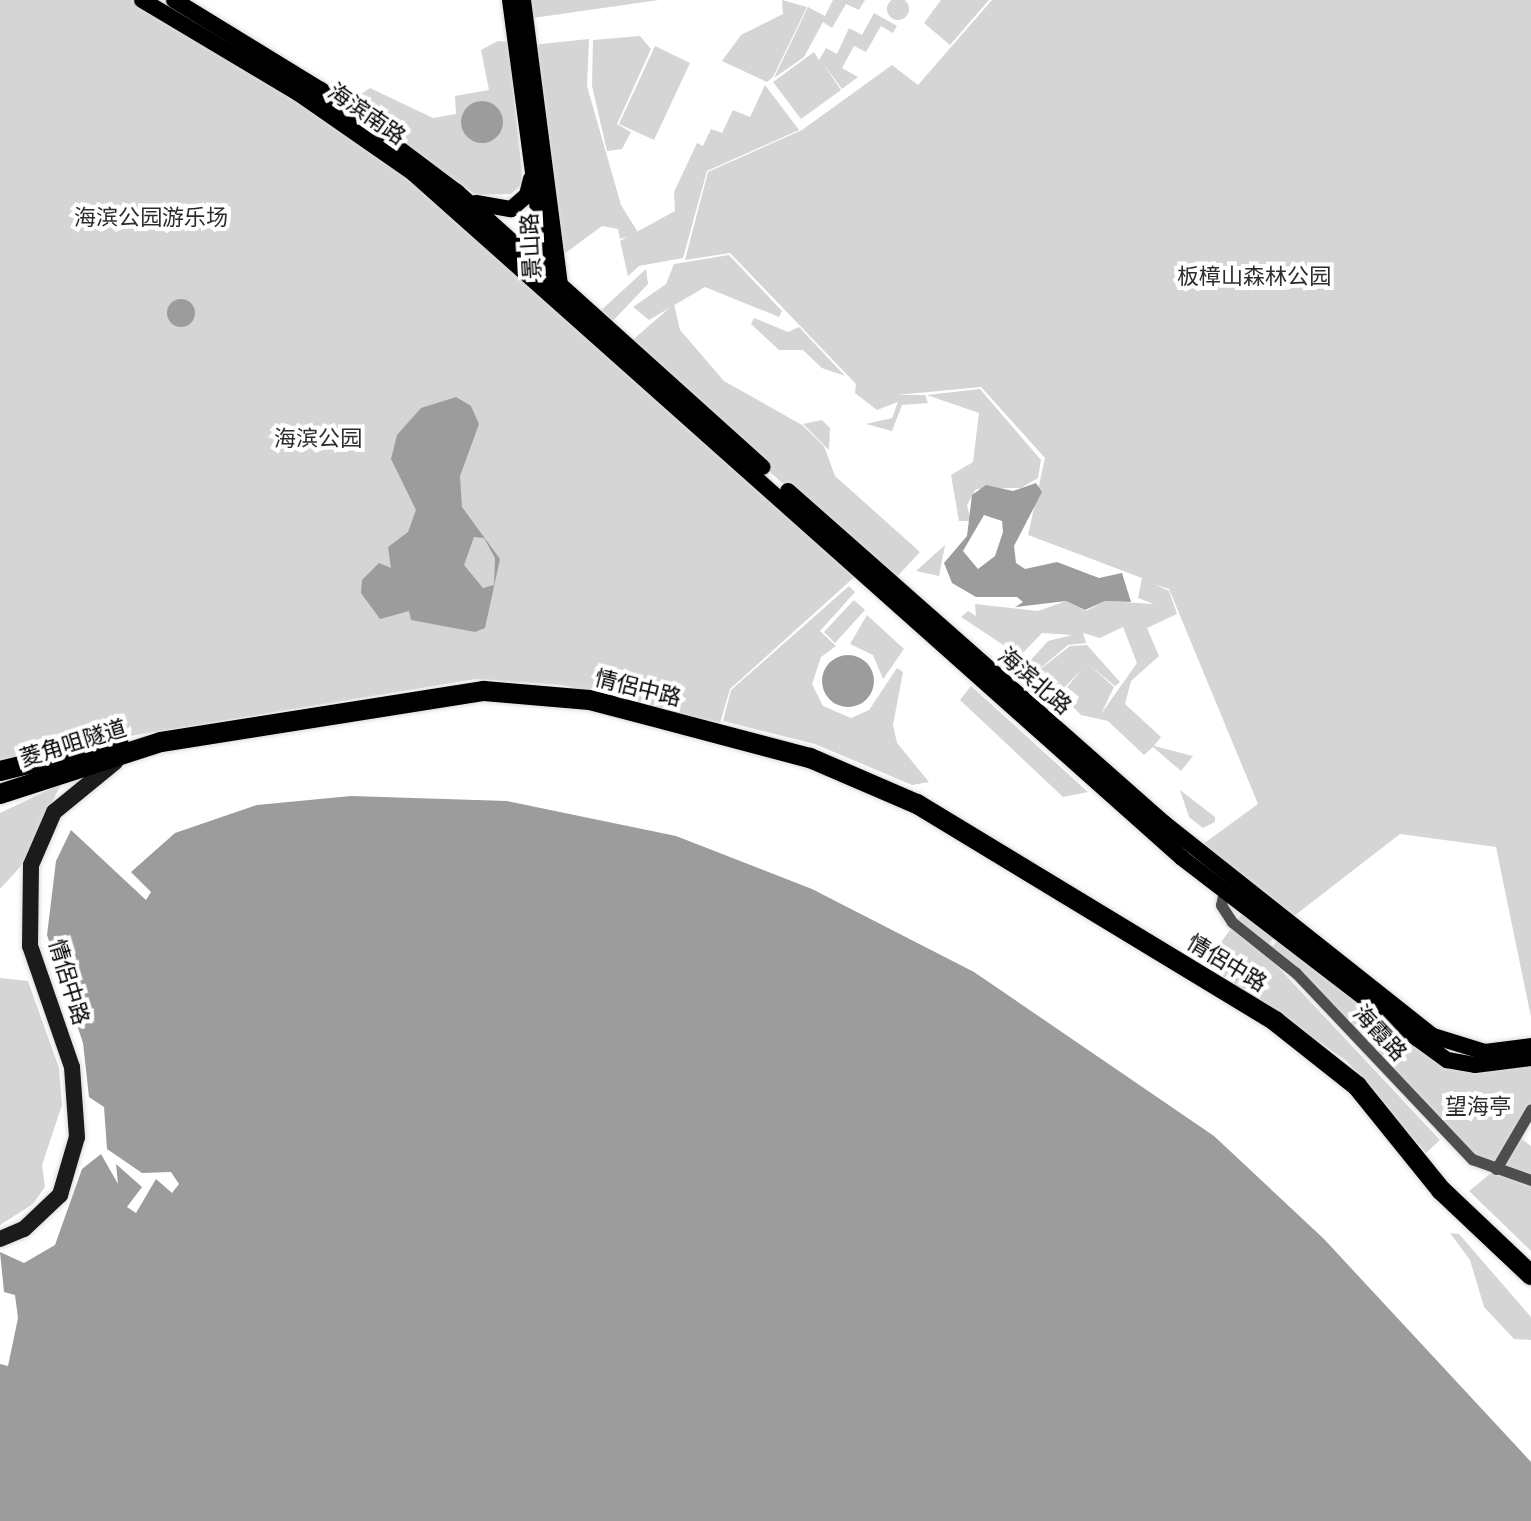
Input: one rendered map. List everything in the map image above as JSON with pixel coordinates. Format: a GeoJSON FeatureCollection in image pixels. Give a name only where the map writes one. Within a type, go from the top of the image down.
{"type":"FeatureCollection","features":[{"type":"Feature","properties":{"kind":"highway","name":"情侶中路"},"geometry":{"type":"LineString","coordinates":[[156,738],[476,679],[549,683],[630,699],[858,764],[982,829],[1324,1045],[1377,1091],[1448,1177],[1531,1258]]}},
{"type":"Feature","properties":{"kind":"highway","name":"情侶中路"},"geometry":{"type":"LineString","coordinates":[[156,738],[440,695],[524,691],[590,700],[844,769],[930,812],[1318,1053],[1367,1097],[1464,1215],[1531,1275]]}},
{"type":"Feature","properties":{"kind":"highway","name":"菱角咀隧道"},"geometry":{"type":"LineString","coordinates":[[0,771],[156,738]]}},
{"type":"Feature","properties":{"kind":"highway","name":"菱角咀隧道"},"geometry":{"type":"LineString","coordinates":[[0,794],[156,738]]}},
{"type":"Feature","properties":{"kind":"main road","name":"海滨南路"},"geometry":{"type":"LineString","coordinates":[[142,0],[298,93],[413,173],[552,283]]}},
{"type":"Feature","properties":{"kind":"main road","name":"海滨南路"},"geometry":{"type":"LineString","coordinates":[[174,0],[321,90],[457,192],[552,283]]}},
{"type":"Feature","properties":{"kind":"main road","name":"景山路"},"geometry":{"type":"LineString","coordinates":[[510,0],[552,283]]}},
{"type":"Feature","properties":{"kind":"main road","name":"景山路"},"geometry":{"type":"LineString","coordinates":[[523,0],[552,283]]}},
{"type":"Feature","properties":{"kind":"main road"},"geometry":{"type":"LineString","coordinates":[[457,192],[501,213],[520,205],[533,170]]}},
{"type":"Feature","properties":{"kind":"main road","name":"海滨北路"},"geometry":{"type":"LineString","coordinates":[[552,283],[1224,891],[1447,1060],[1531,1058]]}},
{"type":"Feature","properties":{"kind":"main road","name":"海滨北路"},"geometry":{"type":"LineString","coordinates":[[552,283],[1105,772],[1322,950],[1458,1049],[1531,1046]]}},
{"type":"Feature","properties":{"kind":"street","name":"情侶中路"},"geometry":{"type":"LineString","coordinates":[[0,1239],[53,1204],[77,1137],[72,1067],[30,946],[31,865],[41,832],[91,778],[156,738]]}},
{"type":"Feature","properties":{"kind":"street","name":"海霞路"},"geometry":{"type":"LineString","coordinates":[[1224,891],[1221,905],[1232,922],[1296,973],[1472,1159],[1531,1180]]}},
{"type":"Feature","properties":{"kind":"street"},"geometry":{"type":"LineString","coordinates":[[1496,1169],[1531,1109]]}},
{"type":"Feature","properties":{"kind":"green space"},"geometry":{"type":"Polygon","coordinates":[[[898,-2],[909,9],[898,20],[887,9],[898,-2]]]}},
{"type":"Feature","properties":{"kind":"green space","name":"海滨公园"},"geometry":{"type":"Polygon","coordinates":[[[0,0],[142,0],[413,174],[860,572],[730,689],[720,723],[563,685],[476,679],[51,749],[0,765],[0,0]]]}},
{"type":"Feature","properties":{"kind":"green space"},"geometry":{"type":"Polygon","coordinates":[[[523,0],[659,0],[526,19],[523,0]]]}},
{"type":"Feature","properties":{"kind":"green space"},"geometry":{"type":"Polygon","coordinates":[[[782,0],[807,7],[773,77],[767,82],[722,61],[741,35],[783,14],[782,0]]]}},
{"type":"Feature","properties":{"kind":"green space"},"geometry":{"type":"Polygon","coordinates":[[[833,0],[865,0],[859,10],[846,4],[832,28],[823,22],[804,57],[774,78],[808,7],[825,16],[833,0]]]}},
{"type":"Feature","properties":{"kind":"green space"},"geometry":{"type":"Polygon","coordinates":[[[941,0],[989,0],[950,45],[924,23],[941,0]]]}},
{"type":"Feature","properties":{"kind":"green space","name":"板樟山森林公园"},"geometry":{"type":"Polygon","coordinates":[[[992,0],[1531,0],[1531,1017],[1496,847],[1400,834],[1294,916],[1199,847],[1258,804],[1169,589],[1154,584],[1169,591],[1177,614],[1147,628],[1159,656],[1131,681],[1125,704],[1161,737],[1154,746],[1193,756],[1181,771],[1153,747],[1144,755],[1108,721],[1081,715],[1073,707],[1079,697],[1067,687],[1083,668],[1062,690],[1038,671],[1070,646],[1087,645],[1120,682],[1115,686],[1087,663],[1114,687],[1101,714],[1137,663],[1123,627],[1100,638],[1083,633],[1086,643],[1068,645],[1037,671],[1028,663],[1048,641],[1072,635],[1042,633],[1020,656],[961,617],[968,611],[976,616],[975,604],[1038,611],[1066,601],[1086,611],[1105,601],[1154,604],[1138,598],[1142,578],[1028,535],[1045,458],[981,387],[897,395],[925,395],[928,403],[902,405],[892,431],[866,424],[892,418],[898,402],[877,410],[855,393],[856,384],[730,253],[685,260],[708,172],[802,130],[892,65],[918,85],[992,0]]]}},
{"type":"Feature","properties":{"kind":"green space"},"geometry":{"type":"Polygon","coordinates":[[[874,13],[897,26],[893,33],[881,26],[866,52],[854,46],[842,68],[858,77],[842,89],[822,62],[841,90],[801,119],[773,82],[814,52],[819,60],[826,48],[837,54],[849,28],[862,35],[874,13]]]}},
{"type":"Feature","properties":{"kind":"green space"},"geometry":{"type":"Polygon","coordinates":[[[640,36],[651,49],[617,124],[631,132],[622,149],[607,151],[592,86],[593,40],[640,36]]]}},
{"type":"Feature","properties":{"kind":"green space"},"geometry":{"type":"Polygon","coordinates":[[[589,39],[587,86],[621,205],[639,234],[620,239],[618,229],[602,226],[560,257],[532,45],[589,39]]]}},
{"type":"Feature","properties":{"kind":"green space"},"geometry":{"type":"Polygon","coordinates":[[[498,41],[508,42],[523,183],[511,194],[476,195],[348,103],[370,88],[433,118],[456,114],[455,96],[489,90],[481,50],[498,41]]]}},
{"type":"Feature","properties":{"kind":"green space"},"geometry":{"type":"Polygon","coordinates":[[[655,46],[690,63],[654,140],[619,124],[655,46]]]}},
{"type":"Feature","properties":{"kind":"green space"},"geometry":{"type":"Polygon","coordinates":[[[765,85],[799,130],[707,171],[683,258],[639,266],[628,276],[620,241],[675,211],[674,192],[697,143],[703,146],[711,129],[722,133],[733,110],[750,117],[765,85]]]}},
{"type":"Feature","properties":{"kind":"green space"},"geometry":{"type":"Polygon","coordinates":[[[729,255],[782,311],[779,317],[705,287],[649,320],[633,307],[666,284],[674,264],[729,255]]]}},
{"type":"Feature","properties":{"kind":"green space"},"geometry":{"type":"Polygon","coordinates":[[[646,269],[648,284],[608,326],[596,315],[646,269]]]}},
{"type":"Feature","properties":{"kind":"green space"},"geometry":{"type":"Polygon","coordinates":[[[674,304],[680,330],[724,381],[802,425],[824,446],[835,476],[920,552],[892,582],[628,344],[674,304]]]}},
{"type":"Feature","properties":{"kind":"green space"},"geometry":{"type":"Polygon","coordinates":[[[754,318],[788,332],[799,327],[845,376],[822,368],[803,350],[779,350],[751,324],[754,318]]]}},
{"type":"Feature","properties":{"kind":"green space"},"geometry":{"type":"Polygon","coordinates":[[[980,389],[1041,460],[1038,478],[1021,488],[976,489],[967,505],[971,521],[959,521],[951,475],[973,462],[979,413],[927,395],[980,389]]]}},
{"type":"Feature","properties":{"kind":"green space"},"geometry":{"type":"Polygon","coordinates":[[[822,420],[830,428],[829,450],[803,424],[822,420]]]}},
{"type":"Feature","properties":{"kind":"green space"},"geometry":{"type":"Polygon","coordinates":[[[945,545],[939,576],[916,571],[945,545]]]}},
{"type":"Feature","properties":{"kind":"green space"},"geometry":{"type":"Polygon","coordinates":[[[849,586],[855,592],[820,631],[836,646],[821,657],[812,684],[823,706],[851,718],[869,710],[897,668],[903,672],[893,725],[897,743],[929,782],[912,785],[815,744],[723,721],[731,690],[849,586]]]}},
{"type":"Feature","properties":{"kind":"green space"},"geometry":{"type":"Polygon","coordinates":[[[854,600],[865,610],[835,643],[824,632],[854,600]]]}},
{"type":"Feature","properties":{"kind":"green space"},"geometry":{"type":"Polygon","coordinates":[[[867,615],[904,649],[883,679],[873,655],[850,644],[867,615]]]}},
{"type":"Feature","properties":{"kind":"green space"},"geometry":{"type":"Polygon","coordinates":[[[971,686],[1088,792],[1063,797],[960,700],[971,686]]]}},
{"type":"Feature","properties":{"kind":"green space"},"geometry":{"type":"Polygon","coordinates":[[[61,784],[21,866],[0,889],[0,813],[61,784]]]}},
{"type":"Feature","properties":{"kind":"green space"},"geometry":{"type":"Polygon","coordinates":[[[1180,790],[1215,817],[1215,822],[1203,828],[1189,817],[1180,790]]]}},
{"type":"Feature","properties":{"kind":"green space"},"geometry":{"type":"Polygon","coordinates":[[[1244,911],[1276,935],[1263,951],[1440,1140],[1426,1153],[1347,1061],[1205,964],[1244,911]]]}},
{"type":"Feature","properties":{"kind":"green space","name":"望海亭"},"geometry":{"type":"Polygon","coordinates":[[[1280,937],[1447,1061],[1531,1059],[1531,1108],[1495,1169],[1472,1159],[1269,951],[1280,937]]]}},
{"type":"Feature","properties":{"kind":"green space"},"geometry":{"type":"Polygon","coordinates":[[[0,978],[28,981],[59,1068],[62,1105],[42,1165],[45,1187],[33,1204],[0,1225],[0,978]]]}},
{"type":"Feature","properties":{"kind":"green space"},"geometry":{"type":"Polygon","coordinates":[[[1516,1135],[1531,1146],[1531,1176],[1503,1166],[1516,1135]]]}},
{"type":"Feature","properties":{"kind":"green space"},"geometry":{"type":"Polygon","coordinates":[[[1495,1170],[1531,1181],[1531,1251],[1469,1191],[1495,1170]]]}},
{"type":"Feature","properties":{"kind":"green space"},"geometry":{"type":"Polygon","coordinates":[[[1450,1233],[1459,1234],[1531,1317],[1531,1340],[1514,1339],[1484,1307],[1470,1260],[1450,1233]]]}},
{"type":"Feature","properties":{"kind":"shaded area"},"geometry":{"type":"Polygon","coordinates":[[[482,101],[497,107],[503,122],[497,137],[482,143],[467,137],[461,122],[467,107],[482,101]]]}},
{"type":"Feature","properties":{"kind":"shaded area"},"geometry":{"type":"Polygon","coordinates":[[[181,299],[191,303],[195,313],[191,323],[181,327],[171,323],[167,313],[171,303],[181,299]]]}},
{"type":"Feature","properties":{"kind":"shaded area"},"geometry":{"type":"Polygon","coordinates":[[[456,397],[471,406],[479,424],[460,476],[462,507],[500,559],[485,628],[475,632],[411,620],[409,611],[380,619],[361,593],[362,580],[379,563],[391,568],[388,547],[408,532],[416,510],[391,459],[397,435],[421,408],[456,397]],[[474,537],[464,565],[483,588],[494,585],[495,558],[484,538],[474,537]]]}},
{"type":"Feature","properties":{"kind":"shaded area"},"geometry":{"type":"Polygon","coordinates":[[[1036,483],[1042,492],[1014,546],[1016,563],[1025,569],[1057,562],[1099,578],[1122,573],[1131,602],[1105,601],[1085,610],[1066,601],[1015,607],[1023,602],[1017,597],[976,597],[952,583],[944,563],[967,536],[972,495],[986,485],[1013,491],[1036,483]],[[984,515],[963,551],[978,569],[995,556],[1003,532],[1002,521],[984,515]]]}},
{"type":"Feature","properties":{"kind":"shaded area"},"geometry":{"type":"Polygon","coordinates":[[[848,655],[866,663],[874,681],[866,699],[848,707],[830,699],[822,681],[830,663],[848,655]]]}},
{"type":"Feature","properties":{"kind":"shaded area"},"geometry":{"type":"Polygon","coordinates":[[[351,796],[507,801],[676,836],[812,889],[974,972],[1214,1136],[1324,1239],[1531,1462],[1531,1521],[0,1521],[0,1364],[8,1366],[18,1318],[15,1295],[4,1292],[0,1252],[24,1263],[55,1245],[82,1169],[101,1154],[118,1184],[116,1164],[142,1187],[127,1207],[136,1213],[156,1179],[172,1193],[179,1184],[171,1172],[142,1173],[107,1149],[104,1107],[89,1097],[83,1043],[47,935],[56,861],[71,830],[146,900],[151,892],[131,872],[175,833],[257,805],[351,796]]]}},
{"type":"Feature","properties":{"kind":"park label","name":"海滨公园游乐场"},"geometry":{"type":"Point","coordinates":[151,218]}}]}
